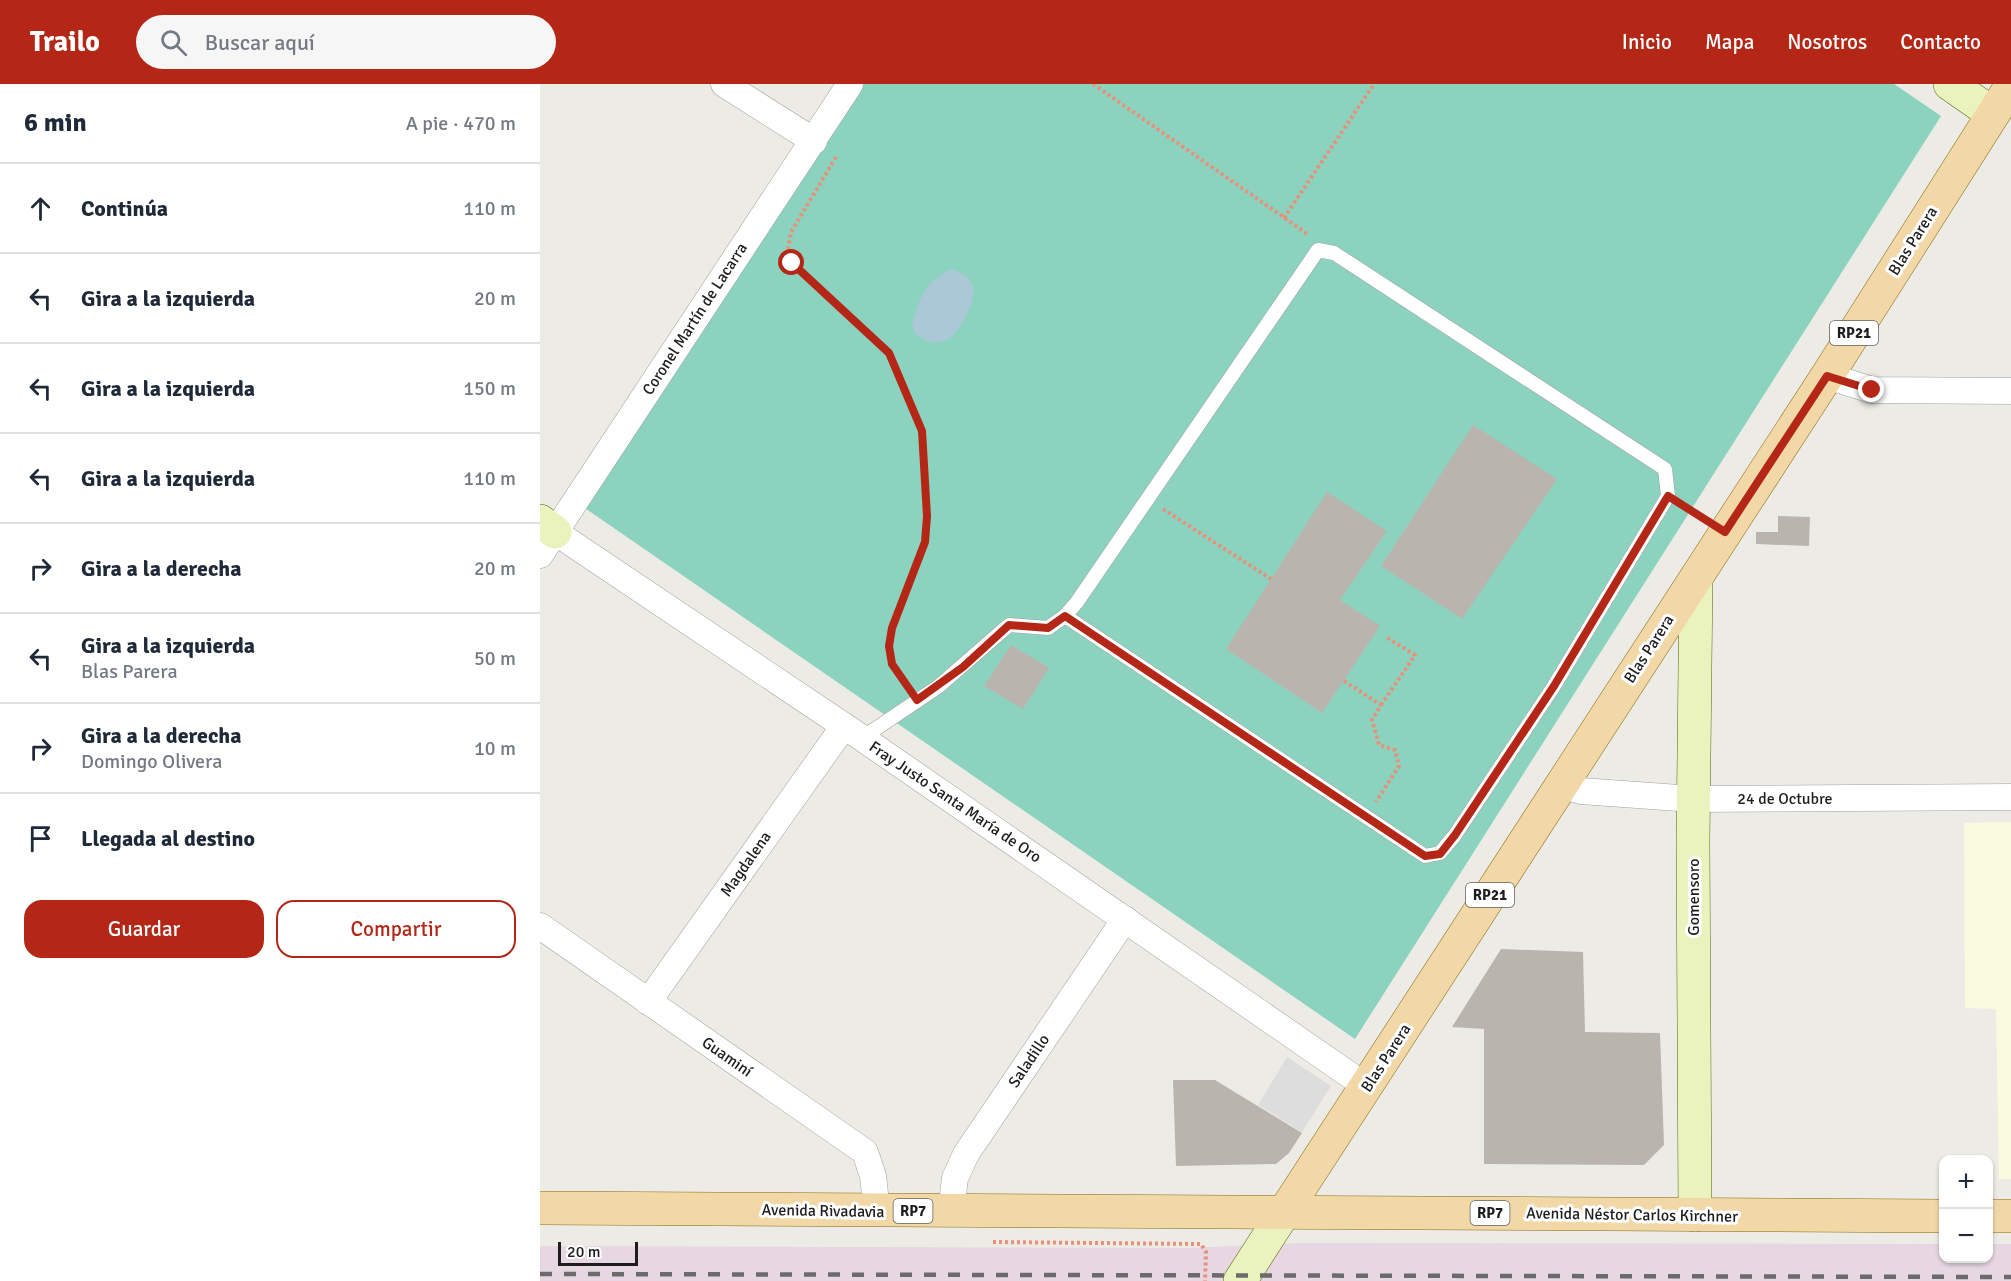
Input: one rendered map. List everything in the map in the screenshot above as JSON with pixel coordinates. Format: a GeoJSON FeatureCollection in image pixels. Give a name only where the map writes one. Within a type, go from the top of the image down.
{"type":"FeatureCollection","features":[{"type":"Feature","properties":{"kind":"main road","name":"Blas Parera"},"geometry":{"type":"LineString","coordinates":[[1285,1211],[1696,579],[2011,86]]}},
{"type":"Feature","properties":{"kind":"main road","name":"Avenida Rivadavia"},"geometry":{"type":"LineString","coordinates":[[540,1208],[951,1212],[1285,1211]]}},
{"type":"Feature","properties":{"kind":"main road","name":"Avenida Néstor Carlos Kirchner"},"geometry":{"type":"LineString","coordinates":[[1285,1211],[1939,1216]]}},
{"type":"Feature","properties":{"kind":"main road"},"geometry":{"type":"LineString","coordinates":[[1993,1216],[2011,1216]]}},
{"type":"Feature","properties":{"kind":"street"},"geometry":{"type":"LineString","coordinates":[[724,84],[813,141]]}},
{"type":"Feature","properties":{"kind":"street","name":"Coronel Martín de Lacarra"},"geometry":{"type":"LineString","coordinates":[[545,536],[850,84]]}},
{"type":"Feature","properties":{"kind":"street"},"geometry":{"type":"LineString","coordinates":[[1950,84],[1993,114]]}},
{"type":"Feature","properties":{"kind":"street"},"geometry":{"type":"LineString","coordinates":[[1827,376],[1872,390],[2011,391]]}},
{"type":"Feature","properties":{"kind":"street","name":"Fray Justo Santa María de Oro"},"geometry":{"type":"LineString","coordinates":[[545,536],[853,732],[1367,1087]]}},
{"type":"Feature","properties":{"kind":"street","name":"Gomensoro"},"geometry":{"type":"LineString","coordinates":[[1695,1215],[1693,800],[1696,579]]}},
{"type":"Feature","properties":{"kind":"street","name":"Magdalena"},"geometry":{"type":"LineString","coordinates":[[648,1002],[853,732]]}},
{"type":"Feature","properties":{"kind":"street","name":"24 de Octubre"},"geometry":{"type":"LineString","coordinates":[[1561,785],[1581,791],[1693,800],[2011,797]]}},
{"type":"Feature","properties":{"kind":"street","name":"Saladillo"},"geometry":{"type":"LineString","coordinates":[[951,1212],[955,1178],[966,1154],[1125,919]]}},
{"type":"Feature","properties":{"kind":"street","name":"Guaminí"},"geometry":{"type":"LineString","coordinates":[[540,926],[865,1152],[873,1176],[877,1211]]}},
{"type":"Feature","properties":{"kind":"street"},"geometry":{"type":"LineString","coordinates":[[1240,1281],[1285,1211]]}},
{"type":"Feature","properties":{"kind":"lane"},"geometry":{"type":"LineString","coordinates":[[853,732],[917,700],[963,667],[1009,625],[1048,628],[1065,616],[1318,250],[1334,252],[1665,469],[1668,496],[1554,686],[1440,854],[1425,856],[1065,616]]}},
{"type":"Feature","properties":{"kind":"path"},"geometry":{"type":"LineString","coordinates":[[1093,84],[1334,252]]}},
{"type":"Feature","properties":{"kind":"path"},"geometry":{"type":"LineString","coordinates":[[1284,218],[1374,84]]}},
{"type":"Feature","properties":{"kind":"path"},"geometry":{"type":"LineString","coordinates":[[838,153],[791,232],[788,250],[792,263],[889,353],[922,431],[927,516],[925,542],[892,628],[889,646],[892,664],[917,700]]}},
{"type":"Feature","properties":{"kind":"path"},"geometry":{"type":"LineString","coordinates":[[1668,496],[1725,532]]}},
{"type":"Feature","properties":{"kind":"path"},"geometry":{"type":"LineString","coordinates":[[1147,499],[1271,579]]}},
{"type":"Feature","properties":{"kind":"path"},"geometry":{"type":"LineString","coordinates":[[1366,817],[1399,766],[1395,750],[1379,745],[1372,720],[1415,655],[1386,638]]}},
{"type":"Feature","properties":{"kind":"path"},"geometry":{"type":"LineString","coordinates":[[1344,681],[1381,705]]}},
{"type":"Feature","properties":{"kind":"shaded area"},"geometry":{"type":"Polygon","coordinates":[[[2011,822],[2011,1179],[1999,1179],[1996,1009],[1965,1008],[1964,823],[2011,822]]]}},
{"type":"Feature","properties":{"kind":"shaded area"},"geometry":{"type":"Polygon","coordinates":[[[1287,1057],[1331,1086],[1302,1132],[1258,1105],[1287,1057]]]}},
{"type":"Feature","properties":{"kind":"shaded area"},"geometry":{"type":"Polygon","coordinates":[[[1301,1243],[1939,1244],[1939,1263],[1993,1263],[1993,1244],[2011,1244],[2011,1281],[540,1281],[540,1246],[1188,1248],[1301,1243]]]}},
{"type":"Feature","properties":{"kind":"green space"},"geometry":{"type":"Polygon","coordinates":[[[851,84],[1894,84],[1941,116],[1355,1039],[579,504],[851,84]]]}},
{"type":"Feature","properties":{"kind":"water"},"geometry":{"type":"Polygon","coordinates":[[[952,269],[971,281],[973,299],[958,330],[950,338],[933,343],[916,334],[913,329],[913,320],[929,285],[952,269]]]}},
{"type":"Feature","properties":{"kind":"building"},"geometry":{"type":"Polygon","coordinates":[[[1473,425],[1557,479],[1462,619],[1381,566],[1473,425]]]}},
{"type":"Feature","properties":{"kind":"building"},"geometry":{"type":"Polygon","coordinates":[[[1327,492],[1387,531],[1340,600],[1380,626],[1322,713],[1226,649],[1327,492]]]}},
{"type":"Feature","properties":{"kind":"building"},"geometry":{"type":"Polygon","coordinates":[[[1778,516],[1810,517],[1809,546],[1756,544],[1756,532],[1778,532],[1778,516]]]}},
{"type":"Feature","properties":{"kind":"building"},"geometry":{"type":"Polygon","coordinates":[[[1011,645],[1049,668],[1023,709],[984,686],[1011,645]]]}},
{"type":"Feature","properties":{"kind":"building"},"geometry":{"type":"Polygon","coordinates":[[[1501,949],[1583,952],[1585,1032],[1660,1033],[1664,1145],[1644,1165],[1484,1164],[1484,1029],[1452,1027],[1501,949]]]}},
{"type":"Feature","properties":{"kind":"building"},"geometry":{"type":"Polygon","coordinates":[[[1173,1080],[1215,1080],[1302,1133],[1289,1153],[1276,1164],[1176,1166],[1173,1080]]]}},
{"type":"Feature","properties":{"kind":"railway"},"geometry":{"type":"LineString","coordinates":[[540,1274],[2011,1277]]}},
{"type":"Feature","properties":{"kind":"route"},"geometry":{"type":"LineString","coordinates":[[792,263],[889,353],[922,431],[927,516],[925,542],[892,628],[889,646],[892,664],[917,700],[963,667],[1009,625],[1048,628],[1065,616],[1425,856],[1440,854],[1455,835],[1554,686],[1668,496],[1725,532],[1827,376],[1872,390]]}}]}
